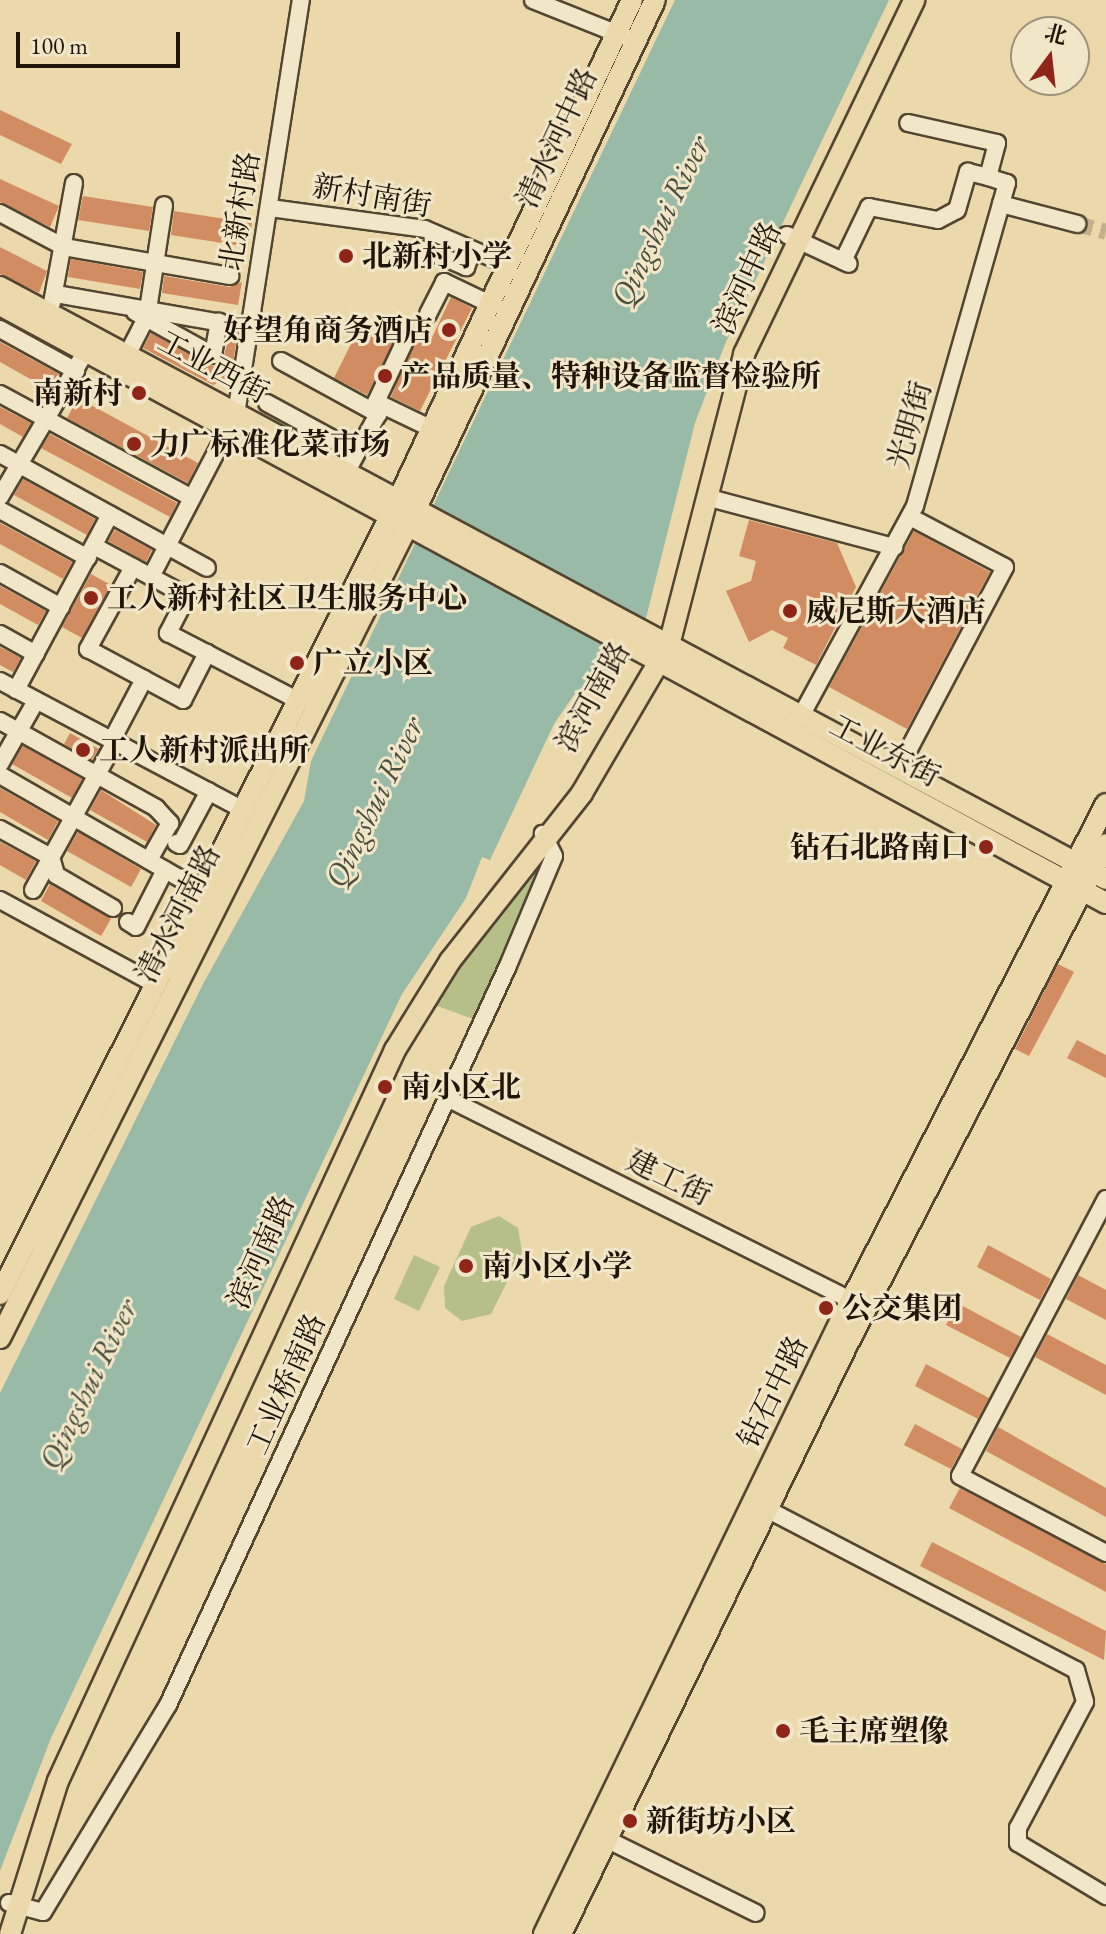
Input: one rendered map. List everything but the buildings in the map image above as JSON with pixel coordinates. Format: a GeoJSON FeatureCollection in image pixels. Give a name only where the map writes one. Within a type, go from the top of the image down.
{"type":"FeatureCollection","features":[{"type":"Feature","properties":{"kind":"main road","name":"清水河中路"},"geometry":{"type":"LineString","coordinates":[[407,518],[408,479],[632,0]]}},
{"type":"Feature","properties":{"kind":"main road","name":"清水河中路"},"geometry":{"type":"LineString","coordinates":[[407,518],[655,0]]}},
{"type":"Feature","properties":{"kind":"main road","name":"滨河中路"},"geometry":{"type":"LineString","coordinates":[[658,639],[706,497],[735,380],[792,238],[902,0]]}},
{"type":"Feature","properties":{"kind":"main road","name":"滨河中路"},"geometry":{"type":"LineString","coordinates":[[658,639],[725,371],[914,0]]}},
{"type":"Feature","properties":{"kind":"main road","name":"工业西街"},"geometry":{"type":"LineString","coordinates":[[0,287],[48,311],[124,362],[407,518]]}},
{"type":"Feature","properties":{"kind":"main road","name":"工业西街"},"geometry":{"type":"LineString","coordinates":[[0,305],[48,311],[86,351],[124,362]]}},
{"type":"Feature","properties":{"kind":"main road","name":"工业西街"},"geometry":{"type":"LineString","coordinates":[[232,420],[346,473],[364,492]]}},
{"type":"Feature","properties":{"kind":"main road"},"geometry":{"type":"LineString","coordinates":[[376,546],[374,519],[364,492],[389,488],[408,479]]}},
{"type":"Feature","properties":{"kind":"main road","name":"清水河南路"},"geometry":{"type":"LineString","coordinates":[[0,1294],[376,546],[407,518]]}},
{"type":"Feature","properties":{"kind":"main road","name":"清水河南路"},"geometry":{"type":"LineString","coordinates":[[0,1338],[407,518]]}},
{"type":"Feature","properties":{"kind":"main road","name":"工业东街"},"geometry":{"type":"LineString","coordinates":[[407,518],[658,639],[899,768],[1083,877],[1106,903]]}},
{"type":"Feature","properties":{"kind":"main road","name":"工业东街"},"geometry":{"type":"LineString","coordinates":[[407,518],[648,659],[1083,877]]}},
{"type":"Feature","properties":{"kind":"main road","name":"滨河南路"},"geometry":{"type":"LineString","coordinates":[[0,1934],[14,1904],[58,1781],[395,1050],[450,961],[545,837],[658,639]]}},
{"type":"Feature","properties":{"kind":"main road"},"geometry":{"type":"LineString","coordinates":[[1083,877],[1106,804]]}},
{"type":"Feature","properties":{"kind":"main road"},"geometry":{"type":"LineString","coordinates":[[1083,877],[1106,844]]}},
{"type":"Feature","properties":{"kind":"main road","name":"钻石中路"},"geometry":{"type":"LineString","coordinates":[[544,1934],[600,1836],[859,1304],[1083,877]]}},
{"type":"Feature","properties":{"kind":"main road","name":"钻石中路"},"geometry":{"type":"LineString","coordinates":[[561,1934],[600,1836]]}},
{"type":"Feature","properties":{"kind":"main road","name":"滨河南路"},"geometry":{"type":"LineString","coordinates":[[10,1934],[14,1904]]}},
{"type":"Feature","properties":{"kind":"street","name":"北新村路"},"geometry":{"type":"LineString","coordinates":[[154,571],[232,420],[270,208],[301,0]]}},
{"type":"Feature","properties":{"kind":"street"},"geometry":{"type":"LineString","coordinates":[[533,0],[636,42]]}},
{"type":"Feature","properties":{"kind":"street"},"geometry":{"type":"LineString","coordinates":[[792,238],[846,263],[869,207],[938,220],[957,210],[968,172],[988,177],[997,143],[908,123]]}},
{"type":"Feature","properties":{"kind":"street","name":"光明街"},"geometry":{"type":"LineString","coordinates":[[801,716],[910,517],[1007,183],[988,177]]}},
{"type":"Feature","properties":{"kind":"street"},"geometry":{"type":"LineString","coordinates":[[74,183],[64,247],[48,311],[124,306],[147,314],[213,355],[221,322],[147,314]]}},
{"type":"Feature","properties":{"kind":"street"},"geometry":{"type":"LineString","coordinates":[[1001,204],[1077,224]]}},
{"type":"Feature","properties":{"kind":"street"},"geometry":{"type":"LineString","coordinates":[[124,362],[147,314],[164,205]]}},
{"type":"Feature","properties":{"kind":"street","name":"新村南街"},"geometry":{"type":"LineString","coordinates":[[270,208],[425,229],[508,265]]}},
{"type":"Feature","properties":{"kind":"street"},"geometry":{"type":"LineString","coordinates":[[0,213],[64,247],[231,276]]}},
{"type":"Feature","properties":{"kind":"street"},"geometry":{"type":"LineString","coordinates":[[423,258],[427,250],[466,267],[473,250]]}},
{"type":"Feature","properties":{"kind":"street"},"geometry":{"type":"LineString","coordinates":[[428,314],[444,282],[490,304]]}},
{"type":"Feature","properties":{"kind":"street"},"geometry":{"type":"LineString","coordinates":[[0,329],[76,371]]}},
{"type":"Feature","properties":{"kind":"street"},"geometry":{"type":"LineString","coordinates":[[405,341],[376,402],[432,429]]}},
{"type":"Feature","properties":{"kind":"street"},"geometry":{"type":"LineString","coordinates":[[0,497],[86,351]]}},
{"type":"Feature","properties":{"kind":"street"},"geometry":{"type":"LineString","coordinates":[[281,361],[378,414],[346,473]]}},
{"type":"Feature","properties":{"kind":"street"},"geometry":{"type":"LineString","coordinates":[[0,394],[192,498]]}},
{"type":"Feature","properties":{"kind":"street"},"geometry":{"type":"LineString","coordinates":[[267,403],[357,452]]}},
{"type":"Feature","properties":{"kind":"street"},"geometry":{"type":"LineString","coordinates":[[0,454],[207,568]]}},
{"type":"Feature","properties":{"kind":"street"},"geometry":{"type":"LineString","coordinates":[[706,497],[894,547]]}},
{"type":"Feature","properties":{"kind":"street"},"geometry":{"type":"LineString","coordinates":[[0,510],[91,552],[133,567],[187,596],[168,633],[297,700]]}},
{"type":"Feature","properties":{"kind":"street"},"geometry":{"type":"LineString","coordinates":[[16,690],[110,515]]}},
{"type":"Feature","properties":{"kind":"street"},"geometry":{"type":"LineString","coordinates":[[899,768],[1005,567],[910,517]]}},
{"type":"Feature","properties":{"kind":"street"},"geometry":{"type":"LineString","coordinates":[[133,567],[88,649],[183,700],[207,653]]}},
{"type":"Feature","properties":{"kind":"street"},"geometry":{"type":"LineString","coordinates":[[0,573],[61,607]]}},
{"type":"Feature","properties":{"kind":"street"},"geometry":{"type":"LineString","coordinates":[[0,634],[36,654]]}},
{"type":"Feature","properties":{"kind":"street"},"geometry":{"type":"LineString","coordinates":[[33,890],[97,775],[144,679]]}},
{"type":"Feature","properties":{"kind":"street"},"geometry":{"type":"LineString","coordinates":[[0,681],[242,809]]}},
{"type":"Feature","properties":{"kind":"street"},"geometry":{"type":"LineString","coordinates":[[0,764],[36,701]]}},
{"type":"Feature","properties":{"kind":"street"},"geometry":{"type":"LineString","coordinates":[[0,721],[97,775],[170,823],[149,860]]}},
{"type":"Feature","properties":{"kind":"street"},"geometry":{"type":"LineString","coordinates":[[0,775],[202,891]]}},
{"type":"Feature","properties":{"kind":"street"},"geometry":{"type":"LineString","coordinates":[[176,843],[209,791]]}},
{"type":"Feature","properties":{"kind":"street"},"geometry":{"type":"LineString","coordinates":[[0,829],[51,857],[56,875],[113,908]]}},
{"type":"Feature","properties":{"kind":"street","name":"工业桥南路"},"geometry":{"type":"LineString","coordinates":[[14,1904],[43,1912],[168,1705],[447,1098],[554,856],[545,837]]}},
{"type":"Feature","properties":{"kind":"street"},"geometry":{"type":"LineString","coordinates":[[128,922],[136,927],[165,870]]}},
{"type":"Feature","properties":{"kind":"street"},"geometry":{"type":"LineString","coordinates":[[0,900],[155,984]]}},
{"type":"Feature","properties":{"kind":"street","name":"建工街"},"geometry":{"type":"LineString","coordinates":[[447,1098],[859,1304]]}},
{"type":"Feature","properties":{"kind":"street"},"geometry":{"type":"LineString","coordinates":[[1106,1199],[960,1476],[1106,1553]]}},
{"type":"Feature","properties":{"kind":"street"},"geometry":{"type":"LineString","coordinates":[[760,1506],[1076,1670],[1085,1702],[1018,1828],[1018,1843],[1106,1896]]}},
{"type":"Feature","properties":{"kind":"street"},"geometry":{"type":"LineString","coordinates":[[600,1836],[756,1913]]}},
{"type":"Feature","properties":{"kind":"green space"},"geometry":{"type":"Polygon","coordinates":[[[529,870],[538,876],[473,1019],[429,1003],[529,870]]]}},
{"type":"Feature","properties":{"kind":"green space"},"geometry":{"type":"Polygon","coordinates":[[[499,1216],[518,1228],[522,1252],[491,1314],[462,1321],[445,1308],[444,1286],[471,1227],[499,1216]]]}},
{"type":"Feature","properties":{"kind":"green space"},"geometry":{"type":"Polygon","coordinates":[[[414,1255],[440,1267],[419,1311],[394,1299],[414,1255]]]}},
{"type":"Feature","properties":{"kind":"water","name":"Qingshui River"},"geometry":{"type":"Polygon","coordinates":[[[675,0],[889,0],[725,344],[695,423],[645,622],[625,657],[576,692],[554,724],[490,860],[482,857],[466,898],[402,994],[51,1738],[0,1871],[0,1393],[203,984],[304,801],[311,761],[675,0]]]}},
{"type":"Feature","properties":{"kind":"tunnel"},"geometry":{"type":"LineString","coordinates":[[1077,224],[1106,232]]}},
{"type":"Feature","properties":{"kind":"place","name":"北新村小学"},"geometry":{"type":"Point","coordinates":[346,256]}},
{"type":"Feature","properties":{"kind":"place","name":"好望角商务酒店"},"geometry":{"type":"Point","coordinates":[449,330]}},
{"type":"Feature","properties":{"kind":"place","name":"产品质量、特种设备监督检验所"},"geometry":{"type":"Point","coordinates":[385,376]}},
{"type":"Feature","properties":{"kind":"place","name":"南新村"},"geometry":{"type":"Point","coordinates":[139,393]}},
{"type":"Feature","properties":{"kind":"place","name":"力广标准化菜市场"},"geometry":{"type":"Point","coordinates":[134,444]}},
{"type":"Feature","properties":{"kind":"place","name":"工人新村社区卫生服务中心"},"geometry":{"type":"Point","coordinates":[91,598]}},
{"type":"Feature","properties":{"kind":"place","name":"威尼斯大酒店"},"geometry":{"type":"Point","coordinates":[790,611]}},
{"type":"Feature","properties":{"kind":"place","name":"广立小区"},"geometry":{"type":"Point","coordinates":[297,663]}},
{"type":"Feature","properties":{"kind":"place","name":"工人新村派出所"},"geometry":{"type":"Point","coordinates":[83,750]}},
{"type":"Feature","properties":{"kind":"place","name":"钻石北路南口"},"geometry":{"type":"Point","coordinates":[986,847]}},
{"type":"Feature","properties":{"kind":"place","name":"南小区北"},"geometry":{"type":"Point","coordinates":[385,1087]}},
{"type":"Feature","properties":{"kind":"place","name":"南小区小学"},"geometry":{"type":"Point","coordinates":[466,1266]}},
{"type":"Feature","properties":{"kind":"place","name":"公交集团"},"geometry":{"type":"Point","coordinates":[826,1308]}},
{"type":"Feature","properties":{"kind":"place","name":"毛主席塑像"},"geometry":{"type":"Point","coordinates":[783,1731]}},
{"type":"Feature","properties":{"kind":"place","name":"新街坊小区"},"geometry":{"type":"Point","coordinates":[630,1821]}}]}
